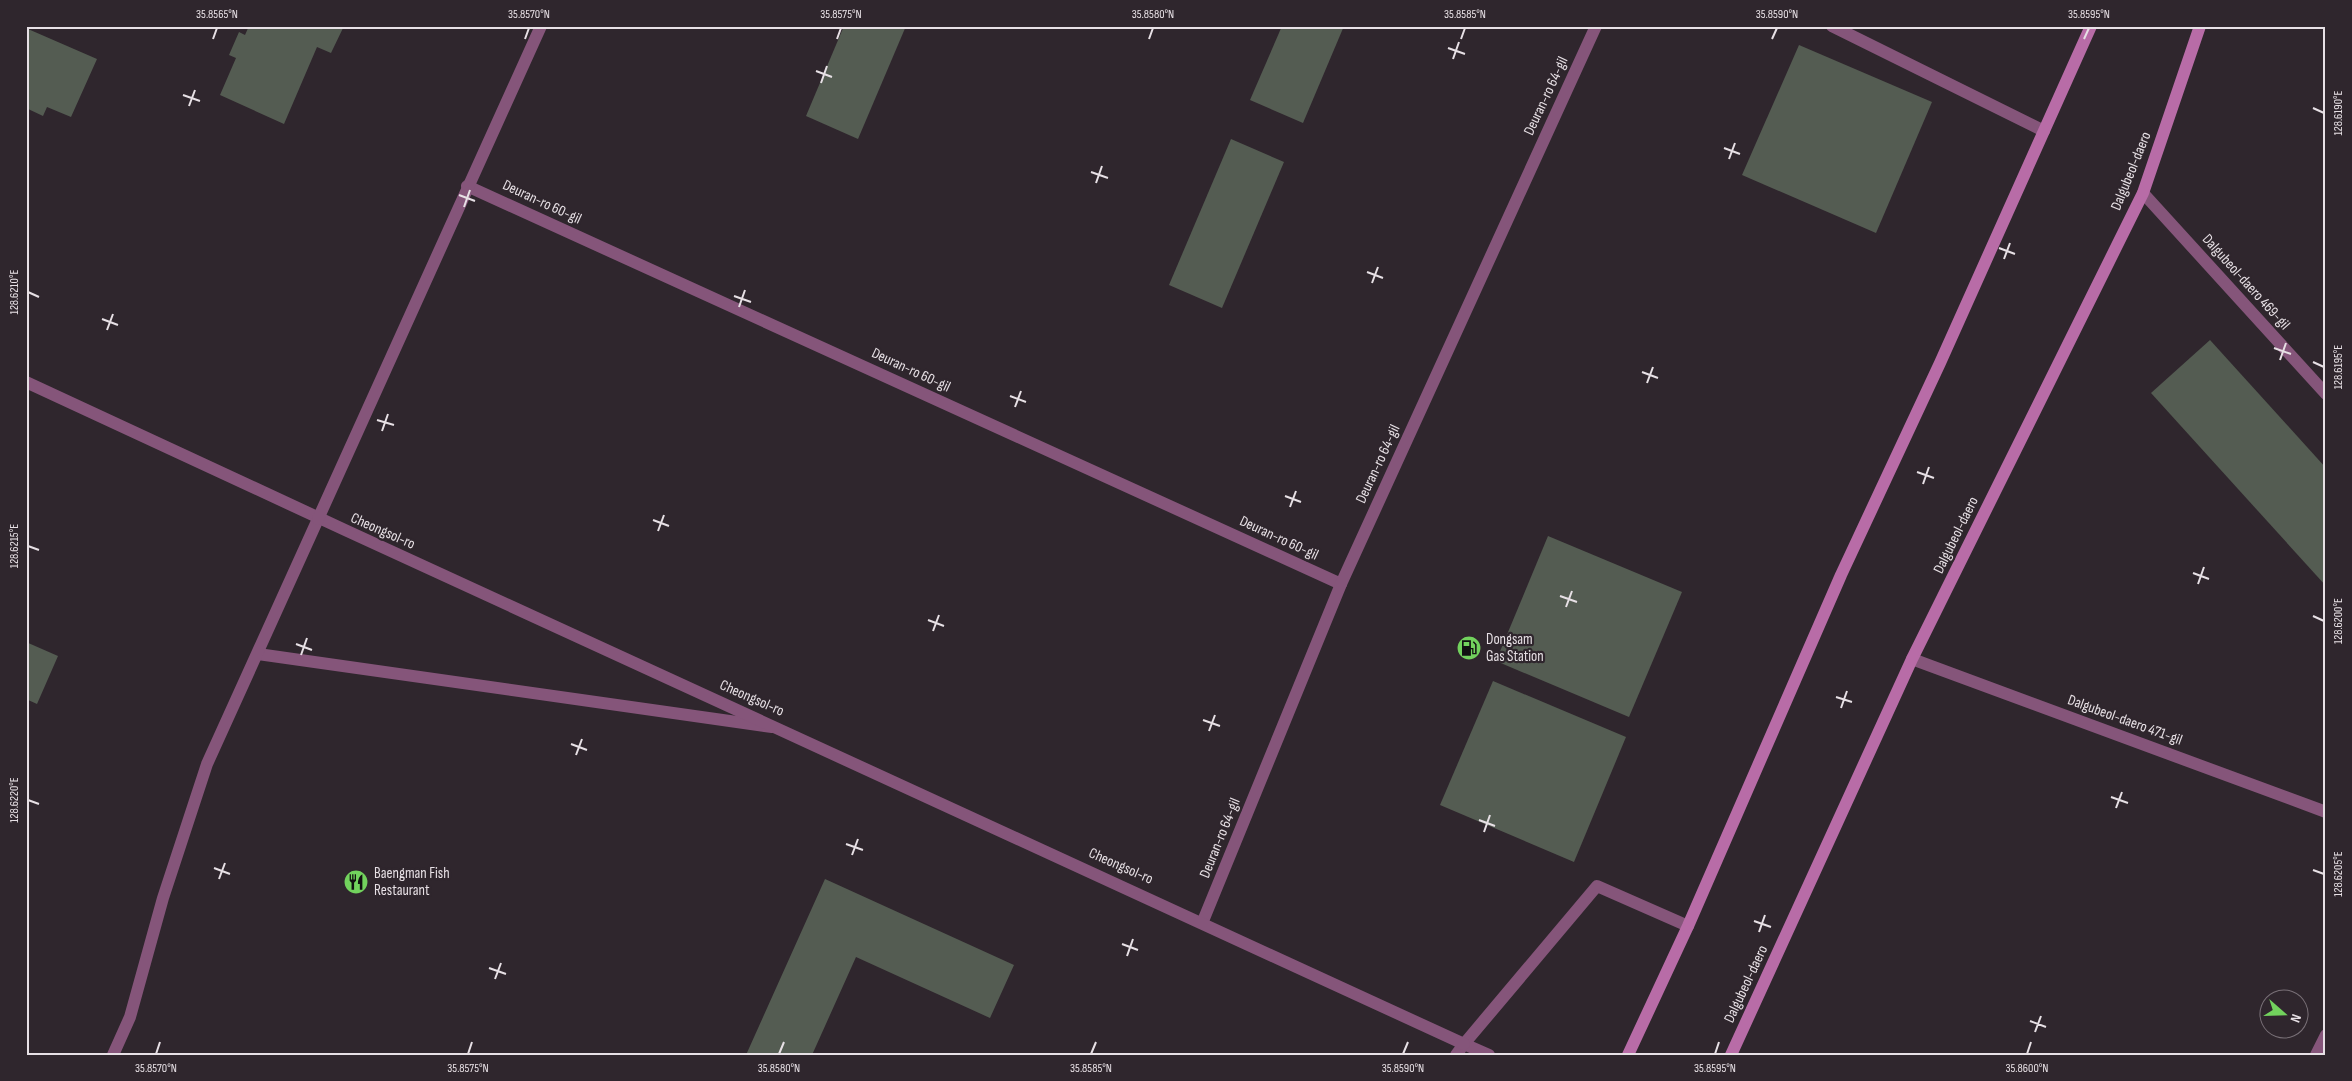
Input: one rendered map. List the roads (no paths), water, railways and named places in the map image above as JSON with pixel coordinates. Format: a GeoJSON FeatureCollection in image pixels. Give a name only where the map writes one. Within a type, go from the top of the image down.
{"type":"FeatureCollection","features":[{"type":"Feature","properties":{"kind":"main road"},"geometry":{"type":"LineString","coordinates":[[1628,1055],[1688,926],[1841,575],[1940,363],[2091,26]]}},
{"type":"Feature","properties":{"kind":"main road","name":"Dalgubeol-daero"},"geometry":{"type":"LineString","coordinates":[[1731,1055],[1912,659],[2143,193],[2200,26]]}},
{"type":"Feature","properties":{"kind":"street"},"geometry":{"type":"LineString","coordinates":[[113,1055],[130,1017],[163,898],[208,764],[467,186],[541,26]]}},
{"type":"Feature","properties":{"kind":"street","name":"Deuran-ro 64-gil"},"geometry":{"type":"LineString","coordinates":[[1203,921],[1341,584],[1596,26]]}},
{"type":"Feature","properties":{"kind":"street"},"geometry":{"type":"LineString","coordinates":[[1832,26],[2044,130]]}},
{"type":"Feature","properties":{"kind":"street","name":"Deuran-ro 60-gil"},"geometry":{"type":"LineString","coordinates":[[467,186],[1341,584]]}},
{"type":"Feature","properties":{"kind":"street","name":"Dalgubeol-daero 469-gil"},"geometry":{"type":"LineString","coordinates":[[2143,193],[2326,394]]}},
{"type":"Feature","properties":{"kind":"street","name":"Cheongsol-ro"},"geometry":{"type":"LineString","coordinates":[[26,382],[318,519],[1203,921],[1489,1055]]}},
{"type":"Feature","properties":{"kind":"street"},"geometry":{"type":"LineString","coordinates":[[258,654],[779,728]]}},
{"type":"Feature","properties":{"kind":"street","name":"Dalgubeol-daero 471-gil"},"geometry":{"type":"LineString","coordinates":[[1912,659],[2326,812]]}},
{"type":"Feature","properties":{"kind":"street"},"geometry":{"type":"LineString","coordinates":[[1456,1055],[1597,886],[1688,926]]}},
{"type":"Feature","properties":{"kind":"street"},"geometry":{"type":"LineString","coordinates":[[2316,1055],[2326,1035]]}},
{"type":"Feature","properties":{"kind":"place","name":"Dongsam Gas Station"},"geometry":{"type":"Point","coordinates":[1469,648]}},
{"type":"Feature","properties":{"kind":"place","name":"Baengman Fish Restaurant"},"geometry":{"type":"Point","coordinates":[356,882]}}]}
